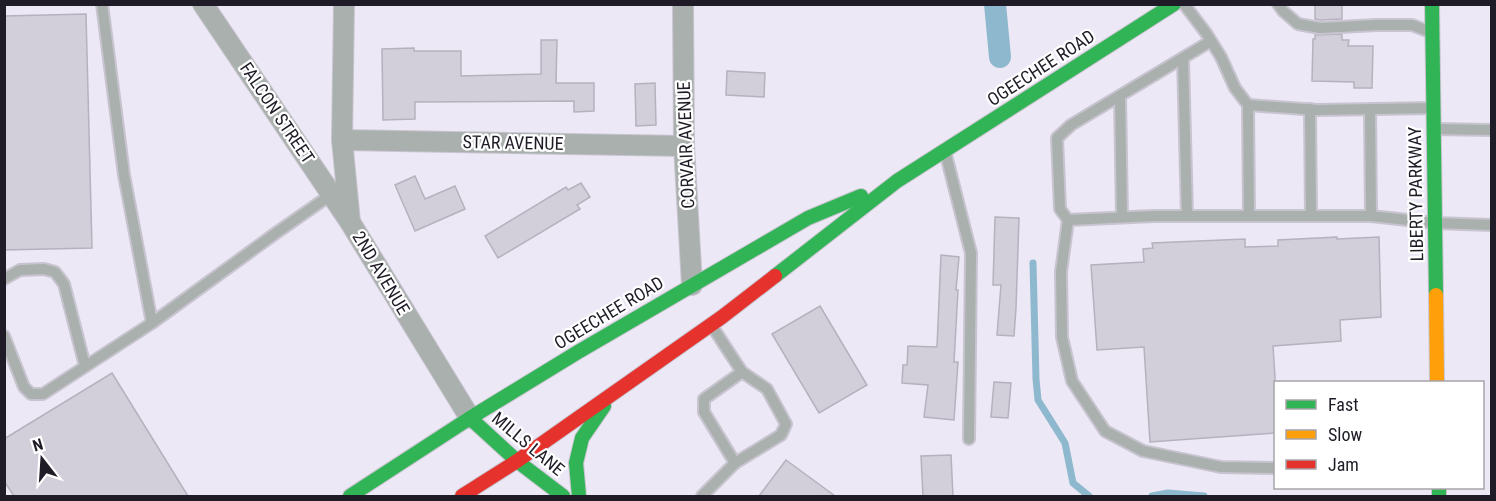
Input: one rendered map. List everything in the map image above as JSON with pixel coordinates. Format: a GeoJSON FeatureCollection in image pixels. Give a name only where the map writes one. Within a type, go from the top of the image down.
{"type":"FeatureCollection","features":[{"type":"Feature","properties":{"kind":"main road","name":"OGEECHEE ROAD"},"geometry":{"type":"LineString","coordinates":[[462,496],[517,461],[711,325],[897,181],[1154,10],[1174,4]]}},
{"type":"Feature","properties":{"kind":"main road","name":"LIBERTY PARKWAY"},"geometry":{"type":"LineString","coordinates":[[1432,4],[1437,381]]}},
{"type":"Feature","properties":{"kind":"main road","name":"OGEECHEE ROAD"},"geometry":{"type":"LineString","coordinates":[[350,496],[470,418],[578,352],[808,218],[897,181]]}},
{"type":"Feature","properties":{"kind":"main road"},"geometry":{"type":"LineString","coordinates":[[579,496],[576,463],[582,438],[615,393]]}},
{"type":"Feature","properties":{"kind":"main road","name":"MILLS LANE"},"geometry":{"type":"LineString","coordinates":[[470,418],[517,461],[563,496]]}},
{"type":"Feature","properties":{"kind":"street","name":"FALCON STREET"},"geometry":{"type":"LineString","coordinates":[[204,4],[350,222]]}},
{"type":"Feature","properties":{"kind":"street","name":"2ND AVENUE"},"geometry":{"type":"LineString","coordinates":[[344,4],[342,140],[350,222],[470,418]]}},
{"type":"Feature","properties":{"kind":"street","name":"CORVAIR AVENUE"},"geometry":{"type":"LineString","coordinates":[[683,4],[684,146],[692,285]]}},
{"type":"Feature","properties":{"kind":"street","name":"STAR AVENUE"},"geometry":{"type":"LineString","coordinates":[[342,140],[684,146]]}},
{"type":"Feature","properties":{"kind":"lane"},"geometry":{"type":"LineString","coordinates":[[102,4],[124,175],[152,323]]}},
{"type":"Feature","properties":{"kind":"lane"},"geometry":{"type":"LineString","coordinates":[[1184,4],[1221,57],[1235,88],[1248,105],[1249,216]]}},
{"type":"Feature","properties":{"kind":"lane"},"geometry":{"type":"LineString","coordinates":[[1278,4],[1298,24],[1320,28],[1412,26],[1432,32]]}},
{"type":"Feature","properties":{"kind":"lane"},"geometry":{"type":"LineString","coordinates":[[1210,41],[1071,125],[1057,138],[1060,208],[1068,220],[1061,272],[1062,337],[1072,381],[1105,431],[1143,451],[1221,467],[1274,468]]}},
{"type":"Feature","properties":{"kind":"lane"},"geometry":{"type":"LineString","coordinates":[[1183,58],[1187,216]]}},
{"type":"Feature","properties":{"kind":"lane"},"geometry":{"type":"LineString","coordinates":[[1120,96],[1122,217]]}},
{"type":"Feature","properties":{"kind":"lane"},"geometry":{"type":"LineString","coordinates":[[1248,105],[1310,109],[1433,108]]}},
{"type":"Feature","properties":{"kind":"lane"},"geometry":{"type":"LineString","coordinates":[[1310,109],[1311,216]]}},
{"type":"Feature","properties":{"kind":"lane"},"geometry":{"type":"LineString","coordinates":[[1370,109],[1371,216]]}},
{"type":"Feature","properties":{"kind":"lane"},"geometry":{"type":"LineString","coordinates":[[1433,129],[1491,130]]}},
{"type":"Feature","properties":{"kind":"lane"},"geometry":{"type":"LineString","coordinates":[[945,151],[971,253],[969,439]]}},
{"type":"Feature","properties":{"kind":"lane"},"geometry":{"type":"LineString","coordinates":[[4,336],[24,387],[31,394],[43,394],[152,323],[332,194]]}},
{"type":"Feature","properties":{"kind":"lane"},"geometry":{"type":"LineString","coordinates":[[1068,220],[1187,216],[1371,216],[1434,223],[1491,225]]}},
{"type":"Feature","properties":{"kind":"lane"},"geometry":{"type":"LineString","coordinates":[[4,279],[20,270],[44,269],[55,272],[64,284],[85,366]]}},
{"type":"Feature","properties":{"kind":"lane"},"geometry":{"type":"LineString","coordinates":[[702,496],[735,463],[781,435],[786,424],[766,390],[742,372],[711,325]]}},
{"type":"Feature","properties":{"kind":"lane"},"geometry":{"type":"LineString","coordinates":[[735,463],[704,412],[704,399],[742,372]]}},
{"type":"Feature","properties":{"kind":"building"},"geometry":{"type":"Polygon","coordinates":[[[1315,4],[1342,4],[1342,19],[1315,19],[1315,4]]]}},
{"type":"Feature","properties":{"kind":"building"},"geometry":{"type":"Polygon","coordinates":[[[86,14],[92,248],[4,250],[4,16],[86,14]]]}},
{"type":"Feature","properties":{"kind":"building"},"geometry":{"type":"Polygon","coordinates":[[[1342,34],[1342,40],[1349,40],[1348,46],[1373,46],[1372,88],[1354,88],[1354,82],[1312,81],[1315,35],[1342,34]]]}},
{"type":"Feature","properties":{"kind":"building"},"geometry":{"type":"Polygon","coordinates":[[[541,40],[557,40],[556,83],[594,83],[594,111],[574,112],[574,101],[415,102],[415,119],[383,120],[382,49],[414,48],[414,51],[461,51],[461,76],[541,74],[541,40]]]}},
{"type":"Feature","properties":{"kind":"building"},"geometry":{"type":"Polygon","coordinates":[[[727,71],[765,73],[764,97],[726,95],[727,71]]]}},
{"type":"Feature","properties":{"kind":"building"},"geometry":{"type":"Polygon","coordinates":[[[655,83],[656,125],[636,126],[635,84],[655,83]]]}},
{"type":"Feature","properties":{"kind":"building"},"geometry":{"type":"Polygon","coordinates":[[[415,176],[425,199],[455,186],[465,209],[415,231],[395,185],[415,176]]]}},
{"type":"Feature","properties":{"kind":"building"},"geometry":{"type":"Polygon","coordinates":[[[581,183],[590,197],[577,205],[580,209],[498,258],[485,236],[566,187],[568,190],[581,183]]]}},
{"type":"Feature","properties":{"kind":"building"},"geometry":{"type":"Polygon","coordinates":[[[995,217],[1019,218],[1014,336],[997,335],[1001,285],[993,285],[995,217]]]}},
{"type":"Feature","properties":{"kind":"building"},"geometry":{"type":"Polygon","coordinates":[[[1379,237],[1381,317],[1340,320],[1341,341],[1273,346],[1274,433],[1150,442],[1144,347],[1097,350],[1091,265],[1144,262],[1143,249],[1153,248],[1152,243],[1245,239],[1245,247],[1278,246],[1278,240],[1379,237]]]}},
{"type":"Feature","properties":{"kind":"building"},"geometry":{"type":"Polygon","coordinates":[[[941,255],[959,257],[954,362],[958,362],[954,420],[924,417],[928,385],[902,383],[903,365],[907,365],[908,346],[937,347],[941,255]]]}},
{"type":"Feature","properties":{"kind":"building"},"geometry":{"type":"Polygon","coordinates":[[[820,306],[867,385],[819,413],[772,334],[820,306]]]}},
{"type":"Feature","properties":{"kind":"building"},"geometry":{"type":"Polygon","coordinates":[[[112,373],[188,496],[14,496],[4,481],[4,439],[112,373]]]}},
{"type":"Feature","properties":{"kind":"building"},"geometry":{"type":"Polygon","coordinates":[[[994,382],[1011,383],[1008,418],[991,417],[994,382]]]}},
{"type":"Feature","properties":{"kind":"building"},"geometry":{"type":"Polygon","coordinates":[[[951,455],[953,496],[923,496],[921,456],[951,455]]]}},
{"type":"Feature","properties":{"kind":"building"},"geometry":{"type":"Polygon","coordinates":[[[786,460],[835,496],[759,496],[786,460]]]}},
{"type":"Feature","properties":{"kind":"waterway"},"geometry":{"type":"LineString","coordinates":[[995,4],[1000,57]]}},
{"type":"Feature","properties":{"kind":"waterway"},"geometry":{"type":"LineString","coordinates":[[1033,263],[1038,400],[1065,443],[1073,483],[1089,496]]}},
{"type":"Feature","properties":{"kind":"waterway"},"geometry":{"type":"LineString","coordinates":[[1152,496],[1168,493],[1204,496]]}},
{"type":"Feature","properties":{"kind":"traffic: fast"},"geometry":{"type":"LineString","coordinates":[[775,276],[897,181],[1174,4]]}},
{"type":"Feature","properties":{"kind":"traffic: fast"},"geometry":{"type":"LineString","coordinates":[[1432,4],[1436,295]]}},
{"type":"Feature","properties":{"kind":"traffic: fast"},"geometry":{"type":"LineString","coordinates":[[350,496],[470,418],[578,352],[808,218],[861,196]]}},
{"type":"Feature","properties":{"kind":"traffic: fast"},"geometry":{"type":"LineString","coordinates":[[579,496],[576,463],[582,438],[604,406]]}},
{"type":"Feature","properties":{"kind":"traffic: fast"},"geometry":{"type":"LineString","coordinates":[[470,418],[517,461],[563,496]]}},
{"type":"Feature","properties":{"kind":"traffic: fast"},"geometry":{"type":"LineString","coordinates":[[1439,489],[1439,496]]}},
{"type":"Feature","properties":{"kind":"traffic: slow"},"geometry":{"type":"LineString","coordinates":[[1436,295],[1437,381]]}},
{"type":"Feature","properties":{"kind":"traffic: jam"},"geometry":{"type":"LineString","coordinates":[[462,496],[517,461],[722,317],[775,276]]}}]}
